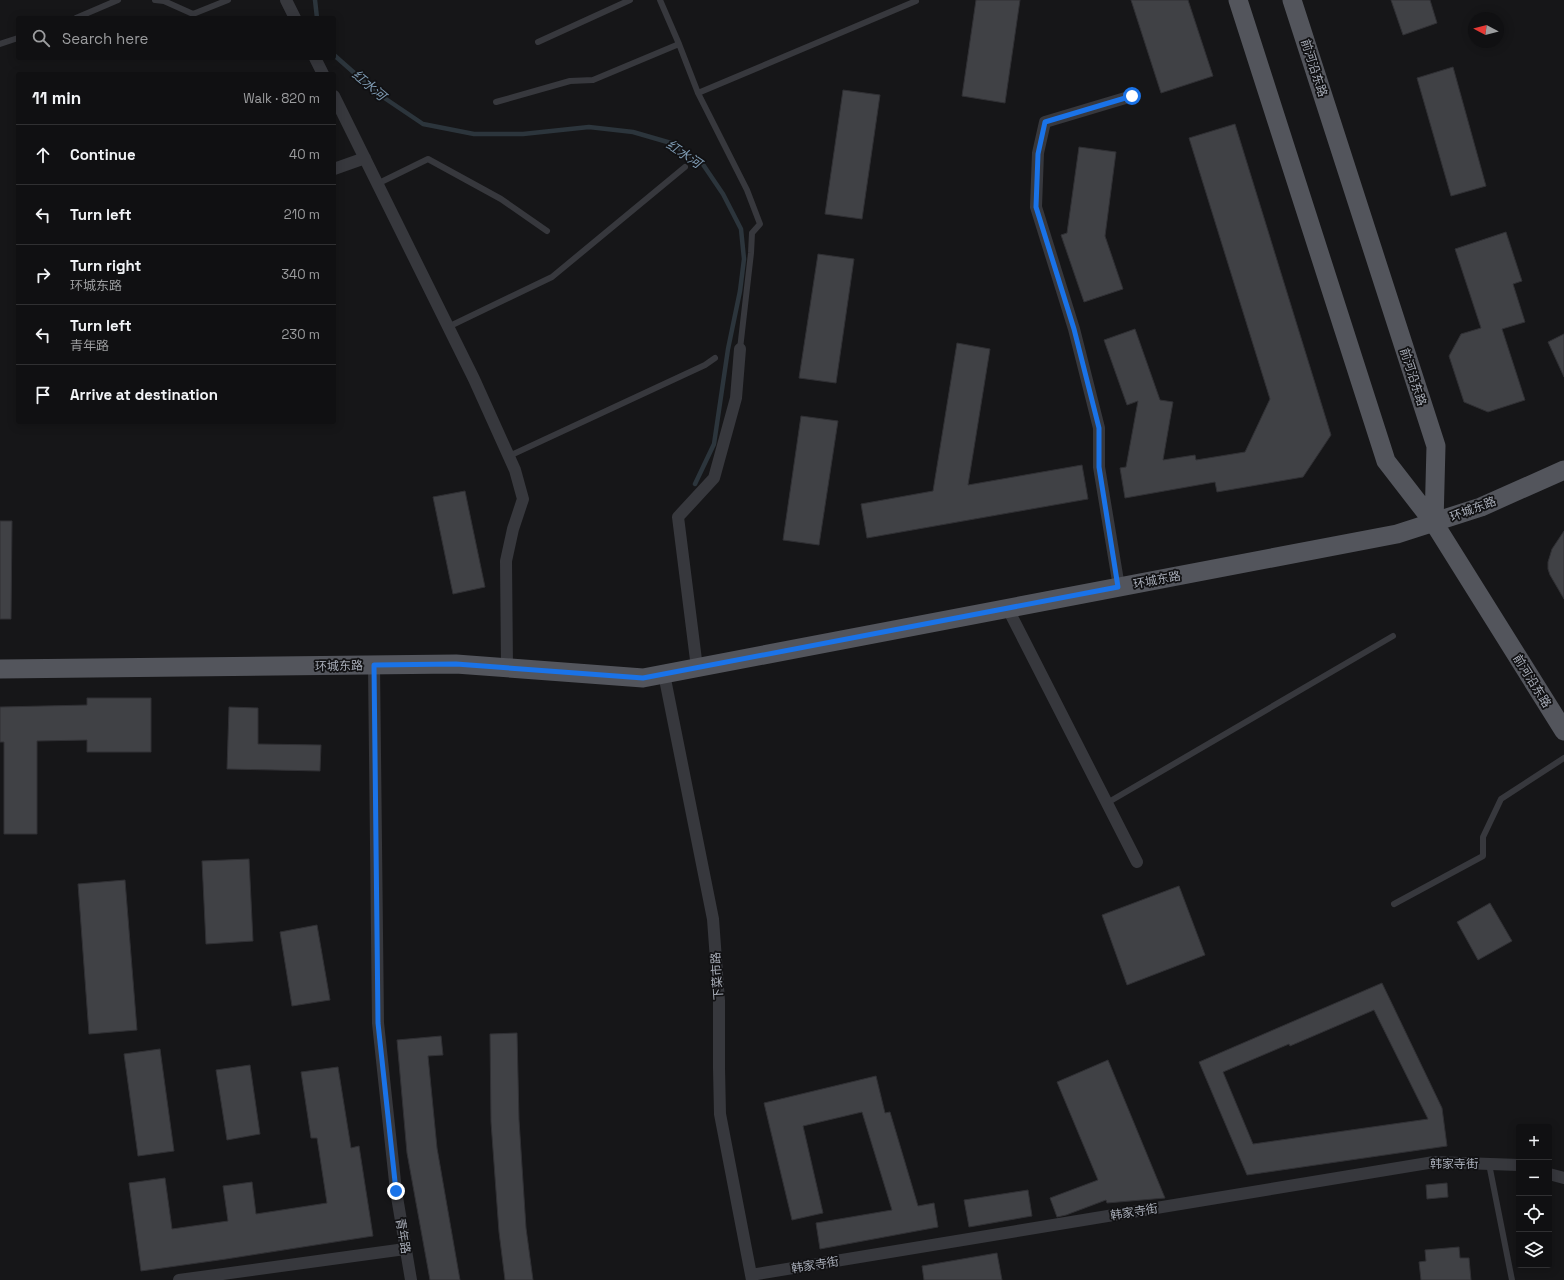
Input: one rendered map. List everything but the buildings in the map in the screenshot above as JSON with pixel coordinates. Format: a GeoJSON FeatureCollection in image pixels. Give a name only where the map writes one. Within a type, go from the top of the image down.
{"type":"FeatureCollection","features":[{"type":"Feature","properties":{"kind":"main road"},"geometry":{"type":"LineString","coordinates":[[1238,0],[1386,462],[1434,523]]}},
{"type":"Feature","properties":{"kind":"main road","name":"前河沿东路"},"geometry":{"type":"LineString","coordinates":[[1292,0],[1436,446],[1434,523],[1564,731]]}},
{"type":"Feature","properties":{"kind":"main road","name":"环城东路"},"geometry":{"type":"LineString","coordinates":[[0,669],[456,664],[643,678],[1397,534],[1481,507],[1564,470]]}},
{"type":"Feature","properties":{"kind":"street"},"geometry":{"type":"LineString","coordinates":[[286,0],[294,16]]}},
{"type":"Feature","properties":{"kind":"street"},"geometry":{"type":"LineString","coordinates":[[316,60],[322,72]]}},
{"type":"Feature","properties":{"kind":"street"},"geometry":{"type":"LineString","coordinates":[[1118,587],[1099,467],[1099,428],[1074,329],[1036,207],[1038,154],[1045,122],[1132,96]]}},
{"type":"Feature","properties":{"kind":"street"},"geometry":{"type":"LineString","coordinates":[[336,100],[474,378],[515,470],[523,499],[513,529],[506,561],[507,668]]}},
{"type":"Feature","properties":{"kind":"street"},"geometry":{"type":"LineString","coordinates":[[336,167],[364,158]]}},
{"type":"Feature","properties":{"kind":"street"},"geometry":{"type":"LineString","coordinates":[[697,668],[678,517],[714,478],[736,398],[740,349]]}},
{"type":"Feature","properties":{"kind":"street"},"geometry":{"type":"LineString","coordinates":[[1008,608],[1137,862]]}},
{"type":"Feature","properties":{"kind":"street","name":"青年路"},"geometry":{"type":"LineString","coordinates":[[374,665],[378,1023],[396,1191],[411,1280]]}},
{"type":"Feature","properties":{"kind":"street","name":"下菜市路"},"geometry":{"type":"LineString","coordinates":[[664,674],[713,919],[719,1001],[718,1068],[720,1114],[751,1278]]}},
{"type":"Feature","properties":{"kind":"street","name":"韩家寺街"},"geometry":{"type":"LineString","coordinates":[[751,1278],[1434,1162],[1516,1165]]}},
{"type":"Feature","properties":{"kind":"street"},"geometry":{"type":"LineString","coordinates":[[1552,1175],[1564,1178]]}},
{"type":"Feature","properties":{"kind":"street"},"geometry":{"type":"LineString","coordinates":[[179,1280],[405,1249]]}},
{"type":"Feature","properties":{"kind":"lane"},"geometry":{"type":"LineString","coordinates":[[81,16],[118,0]]}},
{"type":"Feature","properties":{"kind":"lane"},"geometry":{"type":"LineString","coordinates":[[155,0],[164,1],[193,14],[228,0]]}},
{"type":"Feature","properties":{"kind":"lane"},"geometry":{"type":"LineString","coordinates":[[538,42],[630,0]]}},
{"type":"Feature","properties":{"kind":"lane"},"geometry":{"type":"LineString","coordinates":[[660,0],[698,92],[746,190],[760,224],[752,233],[740,349]]}},
{"type":"Feature","properties":{"kind":"lane"},"geometry":{"type":"LineString","coordinates":[[698,92],[916,1]]}},
{"type":"Feature","properties":{"kind":"lane"},"geometry":{"type":"LineString","coordinates":[[0,44],[16,39]]}},
{"type":"Feature","properties":{"kind":"lane"},"geometry":{"type":"LineString","coordinates":[[496,102],[570,81],[593,80],[679,44]]}},
{"type":"Feature","properties":{"kind":"lane"},"geometry":{"type":"LineString","coordinates":[[377,184],[428,159],[501,199],[548,231]]}},
{"type":"Feature","properties":{"kind":"lane"},"geometry":{"type":"LineString","coordinates":[[448,327],[552,277],[684,167]]}},
{"type":"Feature","properties":{"kind":"lane"},"geometry":{"type":"LineString","coordinates":[[509,456],[705,365],[715,358]]}},
{"type":"Feature","properties":{"kind":"lane"},"geometry":{"type":"LineString","coordinates":[[1107,803],[1393,636]]}},
{"type":"Feature","properties":{"kind":"lane"},"geometry":{"type":"LineString","coordinates":[[1394,904],[1483,856],[1483,837],[1501,799],[1564,758]]}},
{"type":"Feature","properties":{"kind":"lane"},"geometry":{"type":"LineString","coordinates":[[1489,1164],[1512,1280]]}},
{"type":"Feature","properties":{"kind":"waterway","name":"红水河"},"geometry":{"type":"LineString","coordinates":[[315,0],[317,16]]}},
{"type":"Feature","properties":{"kind":"waterway","name":"红水河"},"geometry":{"type":"LineString","coordinates":[[336,57],[377,93],[423,124],[474,134],[523,134],[589,127],[633,132],[671,143],[702,163],[723,194],[741,229],[744,259],[740,291],[728,349],[714,444],[695,484]]}},
{"type":"Feature","properties":{"kind":"route"},"geometry":{"type":"LineString","coordinates":[[396,1191],[378,1023],[374,665],[456,664],[643,678],[1118,587],[1099,467],[1099,428],[1074,329],[1036,207],[1038,154],[1045,122],[1132,96]]}}]}
